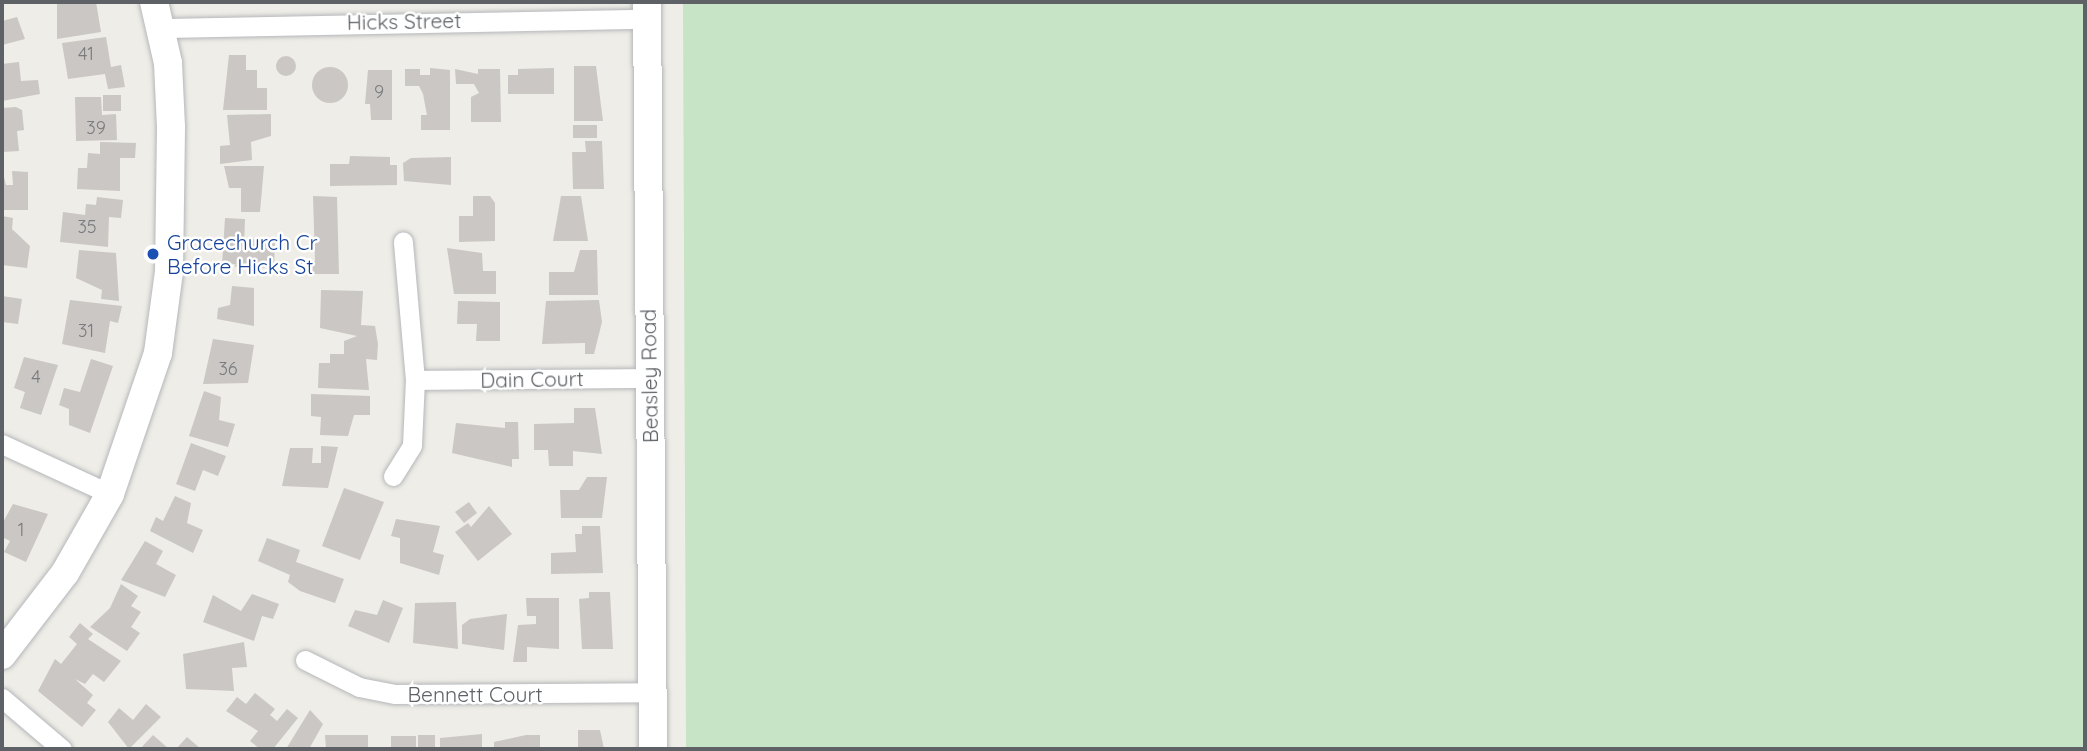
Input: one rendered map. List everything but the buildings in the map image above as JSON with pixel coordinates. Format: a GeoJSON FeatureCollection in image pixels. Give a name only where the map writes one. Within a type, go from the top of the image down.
{"type":"FeatureCollection","features":[{"type":"Feature","properties":{"kind":"main road","name":"Beasley Road"},"geometry":{"type":"LineString","coordinates":[[641,11],[647,692],[653,749]]}},
{"type":"Feature","properties":{"kind":"main road"},"geometry":{"type":"LineString","coordinates":[[2,655],[65,573],[110,494],[147,395],[166,310],[171,127],[158,15]]}},
{"type":"Feature","properties":{"kind":"main road","name":"Beasley Road"},"geometry":{"type":"LineString","coordinates":[[642,749],[647,692]]}},
{"type":"Feature","properties":{"kind":"street","name":"Hicks Street"},"geometry":{"type":"LineString","coordinates":[[158,15],[641,11]]}},
{"type":"Feature","properties":{"kind":"street"},"geometry":{"type":"LineString","coordinates":[[393,476],[412,445],[415,380],[403,242]]}},
{"type":"Feature","properties":{"kind":"street","name":"Dain Court"},"geometry":{"type":"LineString","coordinates":[[415,380],[644,378]]}},
{"type":"Feature","properties":{"kind":"street"},"geometry":{"type":"LineString","coordinates":[[2,444],[110,494]]}},
{"type":"Feature","properties":{"kind":"street","name":"Bennett Court"},"geometry":{"type":"LineString","coordinates":[[305,660],[359,687],[395,694],[647,692]]}},
{"type":"Feature","properties":{"kind":"street"},"geometry":{"type":"LineString","coordinates":[[2,698],[62,749]]}},
{"type":"Feature","properties":{"kind":"green space"},"geometry":{"type":"Polygon","coordinates":[[[683,2],[2085,2],[2085,749],[686,749],[683,2]]]}},
{"type":"Feature","properties":{"kind":"place","name":"Gracechurch Cr Before Hicks St"},"geometry":{"type":"Point","coordinates":[153,254]}}]}
